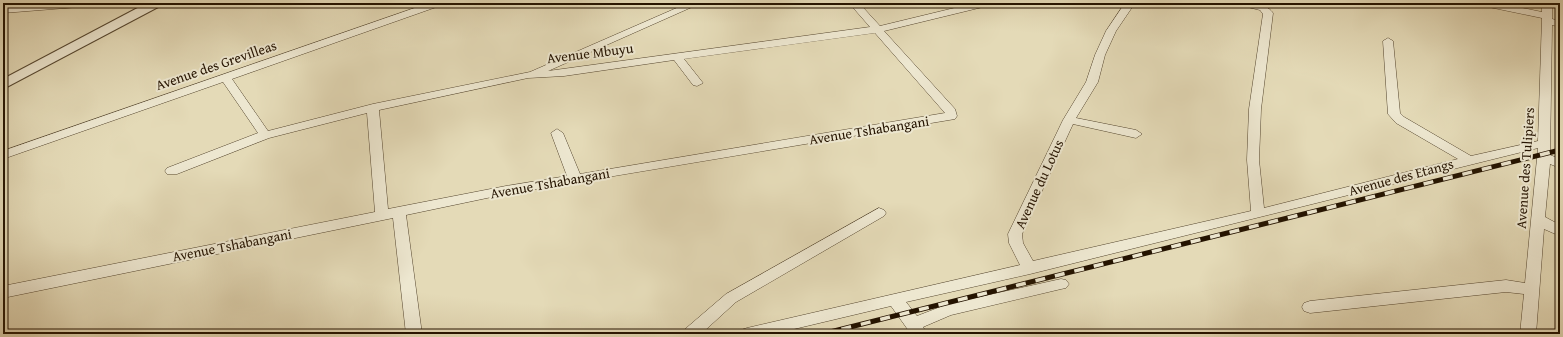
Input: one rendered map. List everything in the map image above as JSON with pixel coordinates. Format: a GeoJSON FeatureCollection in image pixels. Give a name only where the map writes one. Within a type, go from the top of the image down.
{"type":"FeatureCollection","features":[{"type":"Feature","properties":{"kind":"street"},"geometry":{"type":"LineString","coordinates":[[3,10],[91,3]]}},
{"type":"Feature","properties":{"kind":"street"},"geometry":{"type":"LineString","coordinates":[[3,85],[156,3]]}},
{"type":"Feature","properties":{"kind":"street","name":"Avenue des Grevilleas"},"geometry":{"type":"LineString","coordinates":[[3,155],[439,3]]}},
{"type":"Feature","properties":{"kind":"street"},"geometry":{"type":"LineString","coordinates":[[528,75],[696,3]]}},
{"type":"Feature","properties":{"kind":"street","name":"Avenue Tshabangani"},"geometry":{"type":"LineString","coordinates":[[3,292],[382,215],[575,178],[951,116],[951,112],[854,3]]}},
{"type":"Feature","properties":{"kind":"street","name":"Avenue Mbuyu"},"geometry":{"type":"LineString","coordinates":[[172,170],[265,135],[373,108],[528,75],[564,73],[677,56],[808,40],[878,29],[988,3]]}},
{"type":"Feature","properties":{"kind":"street","name":"Avenue du Lotus"},"geometry":{"type":"LineString","coordinates":[[1030,269],[1016,243],[1015,234],[1069,120],[1092,82],[1100,55],[1111,31],[1130,3]]}},
{"type":"Feature","properties":{"kind":"street"},"geometry":{"type":"LineString","coordinates":[[1242,3],[1263,8],[1268,13],[1256,109],[1253,160],[1258,214]]}},
{"type":"Feature","properties":{"kind":"street"},"geometry":{"type":"LineString","coordinates":[[1484,3],[1547,13],[1560,24]]}},
{"type":"Feature","properties":{"kind":"street","name":"Avenue des Tulipiers"},"geometry":{"type":"LineString","coordinates":[[1528,334],[1544,150],[1547,13]]}},
{"type":"Feature","properties":{"kind":"street"},"geometry":{"type":"LineString","coordinates":[[1388,42],[1394,114],[1409,126],[1469,160]]}},
{"type":"Feature","properties":{"kind":"street"},"geometry":{"type":"LineString","coordinates":[[677,56],[698,83]]}},
{"type":"Feature","properties":{"kind":"street"},"geometry":{"type":"LineString","coordinates":[[225,77],[265,135]]}},
{"type":"Feature","properties":{"kind":"street"},"geometry":{"type":"LineString","coordinates":[[373,108],[382,215]]}},
{"type":"Feature","properties":{"kind":"street"},"geometry":{"type":"LineString","coordinates":[[1069,120],[1136,134]]}},
{"type":"Feature","properties":{"kind":"street"},"geometry":{"type":"LineString","coordinates":[[557,133],[575,178]]}},
{"type":"Feature","properties":{"kind":"street"},"geometry":{"type":"LineString","coordinates":[[1544,150],[1560,164]]}},
{"type":"Feature","properties":{"kind":"street","name":"Avenue des Etangs"},"geometry":{"type":"LineString","coordinates":[[1030,269],[1258,214],[1469,160],[1544,150]]}},
{"type":"Feature","properties":{"kind":"street"},"geometry":{"type":"LineString","coordinates":[[400,212],[414,334]]}},
{"type":"Feature","properties":{"kind":"street"},"geometry":{"type":"LineString","coordinates":[[690,334],[731,298],[879,213]]}},
{"type":"Feature","properties":{"kind":"street"},"geometry":{"type":"LineString","coordinates":[[1538,219],[1560,231]]}},
{"type":"Feature","properties":{"kind":"street"},"geometry":{"type":"LineString","coordinates":[[747,334],[1030,269]]}},
{"type":"Feature","properties":{"kind":"street"},"geometry":{"type":"LineString","coordinates":[[895,300],[916,329],[948,310],[1061,284]]}},
{"type":"Feature","properties":{"kind":"street"},"geometry":{"type":"LineString","coordinates":[[1310,308],[1506,286],[1532,290]]}},
{"type":"Feature","properties":{"kind":"railway"},"geometry":{"type":"LineString","coordinates":[[822,334],[1560,150]]}}]}
